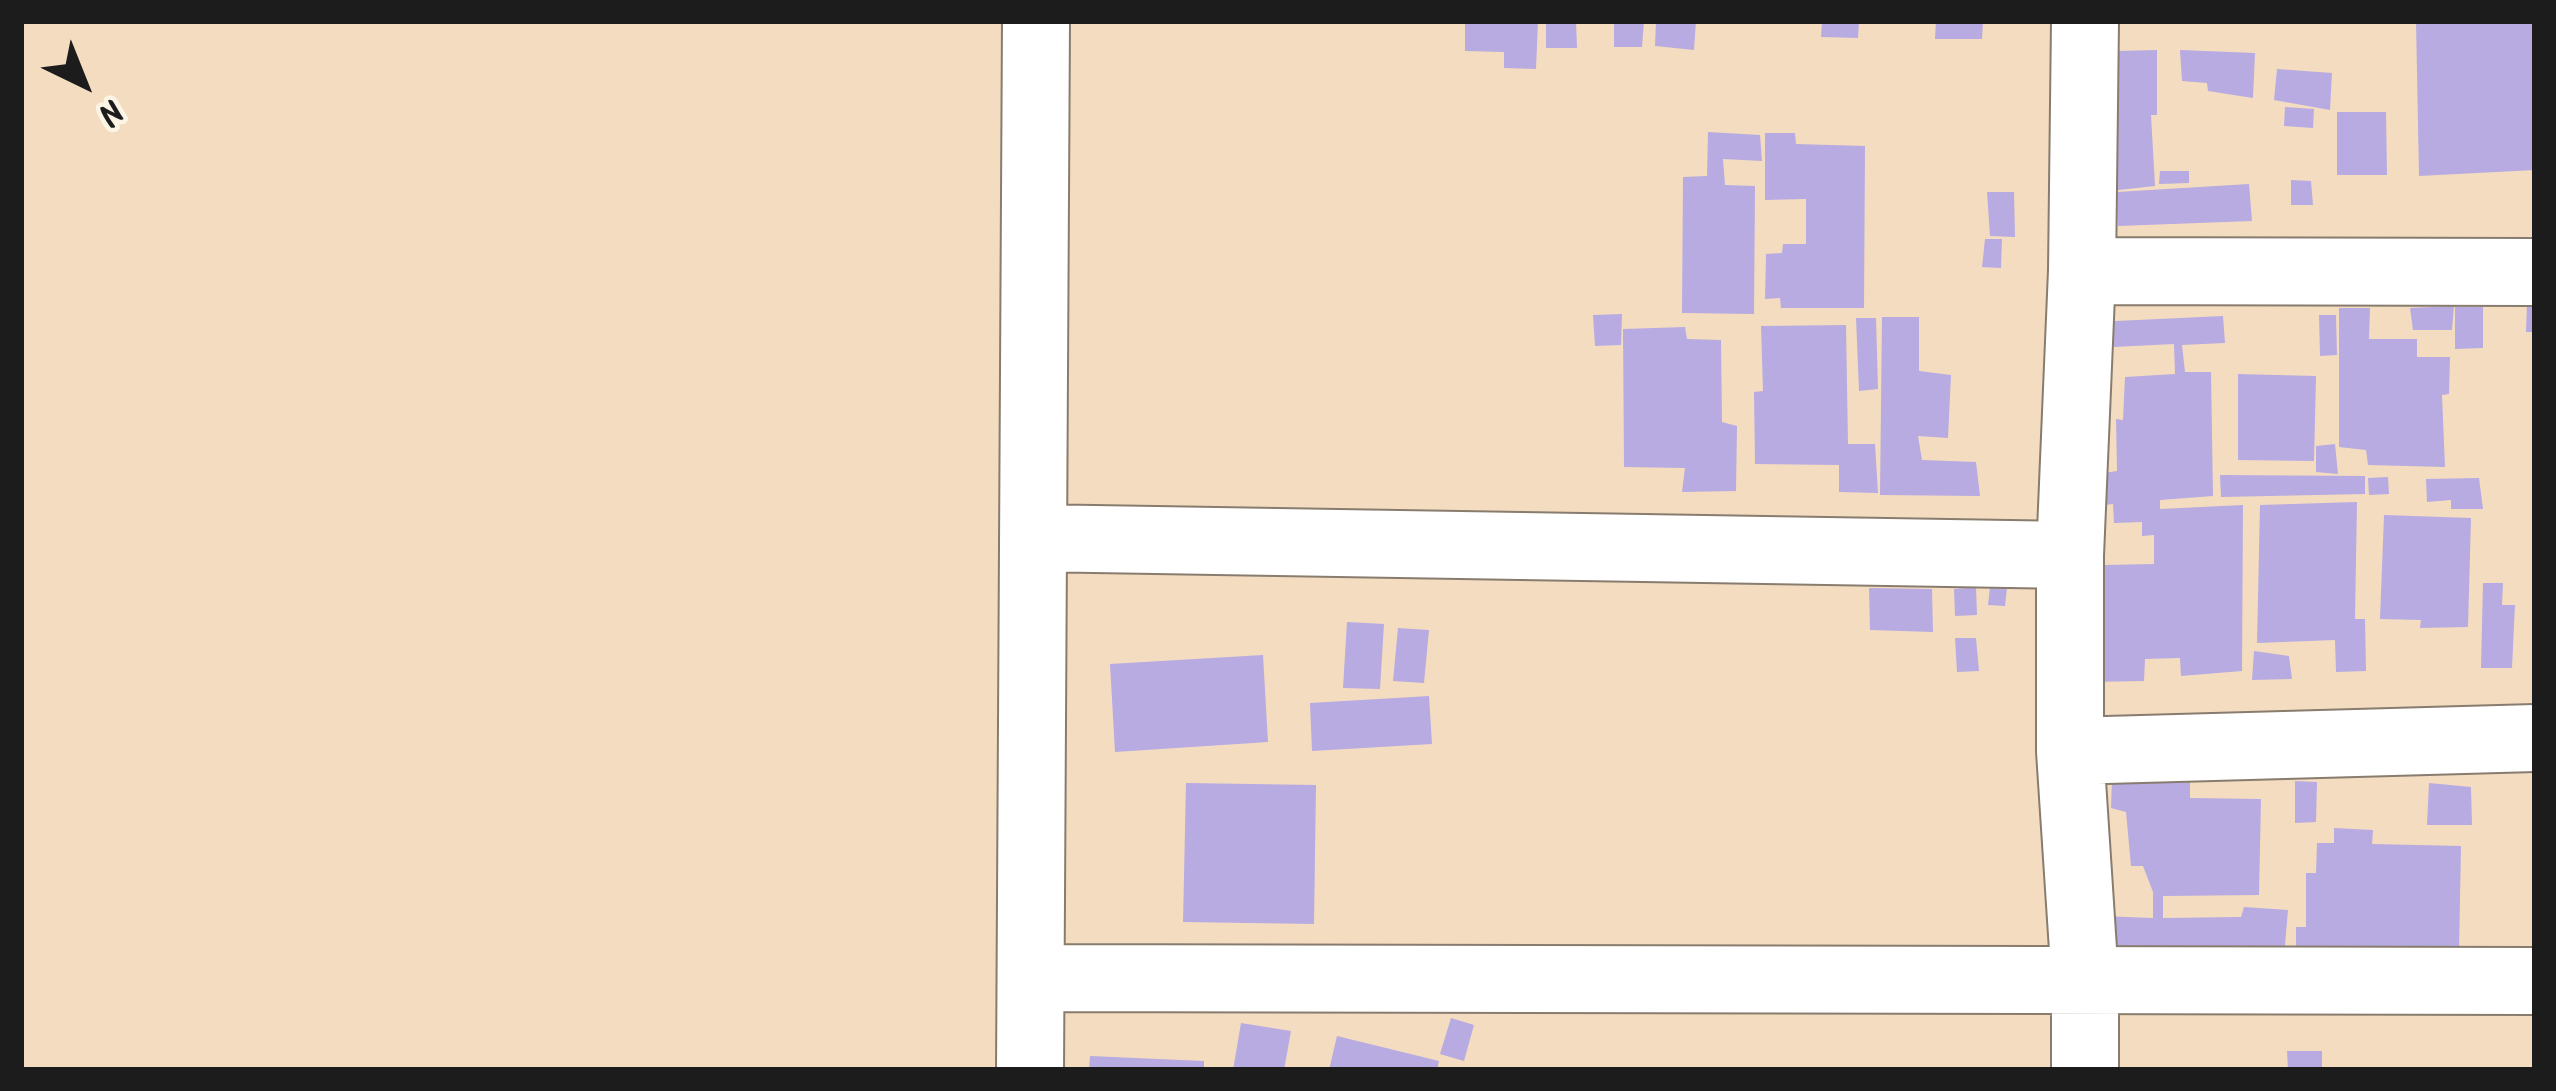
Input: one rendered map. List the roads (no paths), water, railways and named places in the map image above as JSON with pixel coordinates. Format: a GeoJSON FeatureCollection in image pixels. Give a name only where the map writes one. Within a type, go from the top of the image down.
{"type":"FeatureCollection","features":[{"type":"Feature","properties":{"kind":"street"},"geometry":{"type":"LineString","coordinates":[[1030,1070],[1036,21]]}},
{"type":"Feature","properties":{"kind":"street"},"geometry":{"type":"LineString","coordinates":[[2085,21],[2070,751],[2085,980],[2085,1070]]}},
{"type":"Feature","properties":{"kind":"street"},"geometry":{"type":"LineString","coordinates":[[2082,271],[2535,272]]}},
{"type":"Feature","properties":{"kind":"street"},"geometry":{"type":"LineString","coordinates":[[1033,538],[2071,555]]}},
{"type":"Feature","properties":{"kind":"street"},"geometry":{"type":"LineString","coordinates":[[2070,751],[2535,738]]}},
{"type":"Feature","properties":{"kind":"street"},"geometry":{"type":"LineString","coordinates":[[1031,978],[2535,981]]}}]}
